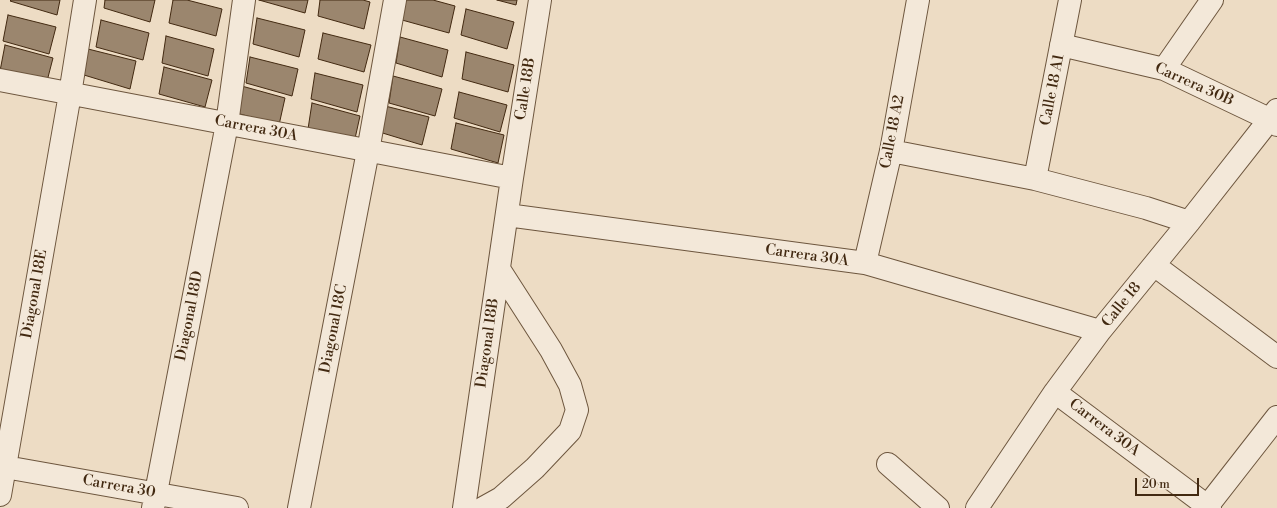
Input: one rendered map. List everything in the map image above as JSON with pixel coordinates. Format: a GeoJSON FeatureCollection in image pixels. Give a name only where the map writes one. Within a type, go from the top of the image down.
{"type":"FeatureCollection","features":[{"type":"Feature","properties":{"kind":"street","name":"Diagonal 18E"},"geometry":{"type":"LineString","coordinates":[[0,495],[2,467],[70,94],[85,0]]}},
{"type":"Feature","properties":{"kind":"street","name":"Diagonal 18D"},"geometry":{"type":"LineString","coordinates":[[154,501],[227,124],[244,0]]}},
{"type":"Feature","properties":{"kind":"street","name":"Diagonal 18C"},"geometry":{"type":"LineString","coordinates":[[300,508],[368,150],[394,0]]}},
{"type":"Feature","properties":{"kind":"street","name":"Calle 18B"},"geometry":{"type":"LineString","coordinates":[[512,178],[540,0]]}},
{"type":"Feature","properties":{"kind":"street","name":"Calle 18 A2"},"geometry":{"type":"LineString","coordinates":[[866,263],[890,151],[918,0]]}},
{"type":"Feature","properties":{"kind":"street","name":"Calle 18 A1"},"geometry":{"type":"LineString","coordinates":[[1035,179],[1070,0]]}},
{"type":"Feature","properties":{"kind":"street"},"geometry":{"type":"LineString","coordinates":[[1164,69],[1212,0]]}},
{"type":"Feature","properties":{"kind":"street","name":"Carrera 30B"},"geometry":{"type":"LineString","coordinates":[[1061,46],[1164,69],[1274,118]]}},
{"type":"Feature","properties":{"kind":"street","name":"Carrera 30A"},"geometry":{"type":"LineString","coordinates":[[0,80],[512,178]]}},
{"type":"Feature","properties":{"kind":"street","name":"Calle 18"},"geometry":{"type":"LineString","coordinates":[[977,508],[1055,392],[1100,331],[1274,118]]}},
{"type":"Feature","properties":{"kind":"street"},"geometry":{"type":"LineString","coordinates":[[890,151],[1035,179],[1146,208],[1189,222]]}},
{"type":"Feature","properties":{"kind":"street","name":"Diagonal 18B"},"geometry":{"type":"LineString","coordinates":[[464,508],[512,178]]}},
{"type":"Feature","properties":{"kind":"street","name":"Carrera 30A"},"geometry":{"type":"LineString","coordinates":[[507,215],[866,263],[1100,331]]}},
{"type":"Feature","properties":{"kind":"street"},"geometry":{"type":"LineString","coordinates":[[1154,265],[1277,357]]}},
{"type":"Feature","properties":{"kind":"street"},"geometry":{"type":"LineString","coordinates":[[483,508],[502,498],[540,463],[570,432],[577,410],[570,385],[551,350],[499,269]]}},
{"type":"Feature","properties":{"kind":"street","name":"Carrera 30A"},"geometry":{"type":"LineString","coordinates":[[1055,392],[1208,507]]}},
{"type":"Feature","properties":{"kind":"street"},"geometry":{"type":"LineString","coordinates":[[1208,507],[1277,417]]}},
{"type":"Feature","properties":{"kind":"street"},"geometry":{"type":"LineString","coordinates":[[888,464],[938,508]]}},
{"type":"Feature","properties":{"kind":"street","name":"Carrera 30"},"geometry":{"type":"LineString","coordinates":[[2,467],[154,501],[237,508]]}},
{"type":"Feature","properties":{"kind":"building"},"geometry":{"type":"Polygon","coordinates":[[[60,0],[57,15],[10,1],[60,0]]]}},
{"type":"Feature","properties":{"kind":"building"},"geometry":{"type":"Polygon","coordinates":[[[105,0],[155,0],[150,22],[104,8],[105,0]]]}},
{"type":"Feature","properties":{"kind":"building"},"geometry":{"type":"Polygon","coordinates":[[[173,0],[187,0],[222,9],[216,36],[169,23],[173,0]]]}},
{"type":"Feature","properties":{"kind":"building"},"geometry":{"type":"Polygon","coordinates":[[[259,0],[308,0],[305,13],[259,0]]]}},
{"type":"Feature","properties":{"kind":"building"},"geometry":{"type":"Polygon","coordinates":[[[320,0],[363,0],[370,2],[364,29],[318,16],[320,0]]]}},
{"type":"Feature","properties":{"kind":"building"},"geometry":{"type":"Polygon","coordinates":[[[406,0],[433,0],[455,6],[449,33],[402,20],[406,0]]]}},
{"type":"Feature","properties":{"kind":"building"},"geometry":{"type":"Polygon","coordinates":[[[497,0],[517,0],[516,5],[497,0]]]}},
{"type":"Feature","properties":{"kind":"building"},"geometry":{"type":"Polygon","coordinates":[[[466,9],[514,22],[507,49],[461,35],[466,9]]]}},
{"type":"Feature","properties":{"kind":"building"},"geometry":{"type":"Polygon","coordinates":[[[8,15],[56,27],[49,54],[3,41],[8,15]]]}},
{"type":"Feature","properties":{"kind":"building"},"geometry":{"type":"Polygon","coordinates":[[[257,18],[305,30],[299,57],[253,44],[257,18]]]}},
{"type":"Feature","properties":{"kind":"building"},"geometry":{"type":"Polygon","coordinates":[[[101,20],[149,33],[143,60],[96,47],[101,20]]]}},
{"type":"Feature","properties":{"kind":"building"},"geometry":{"type":"Polygon","coordinates":[[[323,33],[371,45],[364,72],[318,59],[323,33]]]}},
{"type":"Feature","properties":{"kind":"building"},"geometry":{"type":"Polygon","coordinates":[[[166,36],[214,49],[208,76],[162,63],[166,36]]]}},
{"type":"Feature","properties":{"kind":"building"},"geometry":{"type":"Polygon","coordinates":[[[400,37],[448,50],[442,77],[396,63],[400,37]]]}},
{"type":"Feature","properties":{"kind":"building"},"geometry":{"type":"Polygon","coordinates":[[[5,45],[53,58],[46,85],[0,71],[5,45]]]}},
{"type":"Feature","properties":{"kind":"building"},"geometry":{"type":"Polygon","coordinates":[[[88,49],[136,61],[130,89],[84,75],[88,49]]]}},
{"type":"Feature","properties":{"kind":"building"},"geometry":{"type":"Polygon","coordinates":[[[466,52],[514,65],[508,92],[462,79],[466,52]]]}},
{"type":"Feature","properties":{"kind":"building"},"geometry":{"type":"Polygon","coordinates":[[[250,57],[298,69],[292,96],[246,83],[250,57]]]}},
{"type":"Feature","properties":{"kind":"building"},"geometry":{"type":"Polygon","coordinates":[[[164,67],[212,80],[205,107],[159,94],[164,67]]]}},
{"type":"Feature","properties":{"kind":"building"},"geometry":{"type":"Polygon","coordinates":[[[315,73],[363,85],[357,112],[311,99],[315,73]]]}},
{"type":"Feature","properties":{"kind":"building"},"geometry":{"type":"Polygon","coordinates":[[[393,76],[442,89],[435,116],[389,103],[393,76]]]}},
{"type":"Feature","properties":{"kind":"building"},"geometry":{"type":"Polygon","coordinates":[[[238,85],[285,98],[279,125],[233,112],[238,85]]]}},
{"type":"Feature","properties":{"kind":"building"},"geometry":{"type":"Polygon","coordinates":[[[459,92],[507,105],[500,132],[454,118],[459,92]]]}},
{"type":"Feature","properties":{"kind":"building"},"geometry":{"type":"Polygon","coordinates":[[[312,103],[360,116],[354,143],[308,129],[312,103]]]}},
{"type":"Feature","properties":{"kind":"building"},"geometry":{"type":"Polygon","coordinates":[[[381,105],[429,117],[422,145],[376,131],[381,105]]]}},
{"type":"Feature","properties":{"kind":"building"},"geometry":{"type":"Polygon","coordinates":[[[456,123],[504,135],[498,163],[451,149],[456,123]]]}}]}
